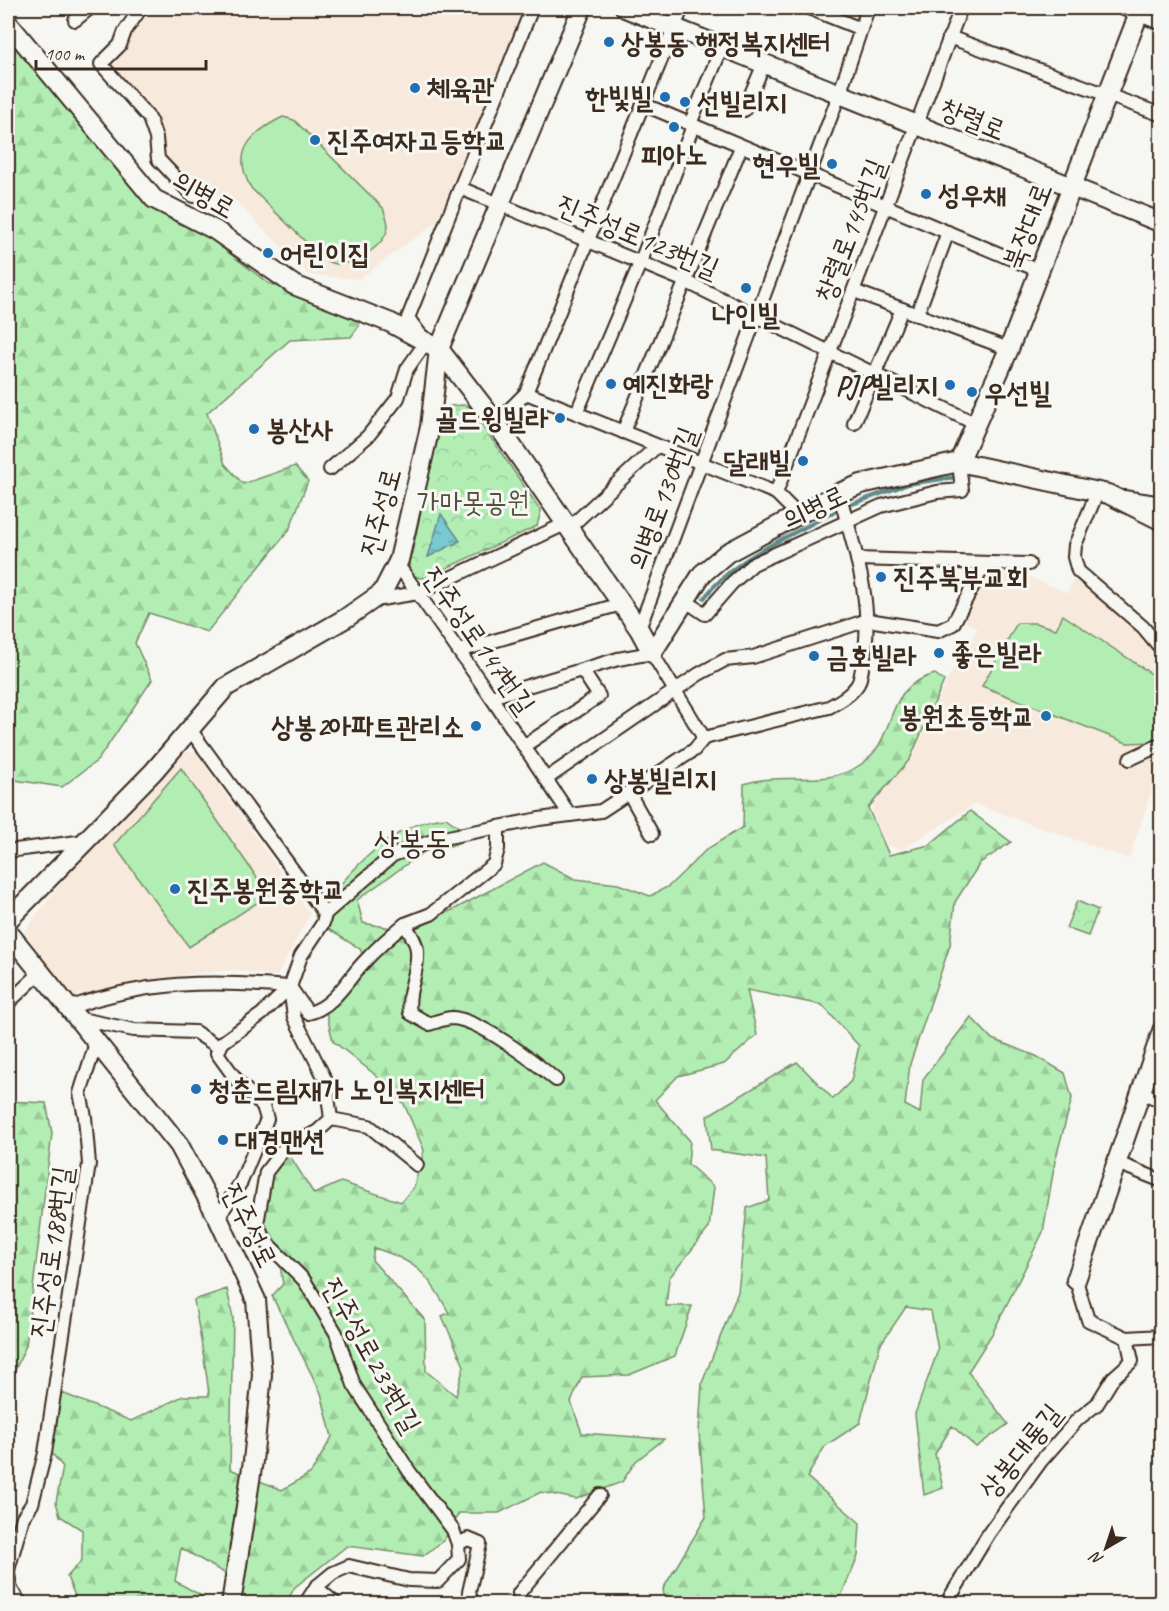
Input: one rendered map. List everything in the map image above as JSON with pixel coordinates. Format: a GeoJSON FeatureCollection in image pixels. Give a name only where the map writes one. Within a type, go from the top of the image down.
{"type":"FeatureCollection","features":[{"type":"Feature","properties":{"kind":"street"},"geometry":{"type":"LineString","coordinates":[[75,20],[90,8]]}},
{"type":"Feature","properties":{"kind":"street"},"geometry":{"type":"LineString","coordinates":[[141,8],[125,31],[120,45],[100,64],[148,118],[156,138],[158,159],[193,196]]}},
{"type":"Feature","properties":{"kind":"street"},"geometry":{"type":"LineString","coordinates":[[330,469],[368,436],[398,398],[407,369],[433,345],[408,318],[532,8]]}},
{"type":"Feature","properties":{"kind":"street","name":"진주성로"},"geometry":{"type":"LineString","coordinates":[[8,920],[153,772],[226,687],[382,593],[399,560],[430,427],[433,345],[500,204],[582,8]]}},
{"type":"Feature","properties":{"kind":"street","name":"창렬로"},"geometry":{"type":"LineString","coordinates":[[625,8],[1161,223]]}},
{"type":"Feature","properties":{"kind":"street"},"geometry":{"type":"LineString","coordinates":[[496,423],[526,393],[645,105],[682,8]]}},
{"type":"Feature","properties":{"kind":"street"},"geometry":{"type":"LineString","coordinates":[[809,8],[861,29]]}},
{"type":"Feature","properties":{"kind":"street","name":"의병로130번길"},"geometry":{"type":"LineString","coordinates":[[639,629],[810,175],[868,8]]}},
{"type":"Feature","properties":{"kind":"street","name":"창렬로145번길"},"geometry":{"type":"LineString","coordinates":[[776,493],[960,8]]}},
{"type":"Feature","properties":{"kind":"street"},"geometry":{"type":"LineString","coordinates":[[1121,8],[1139,11],[1161,24]]}},
{"type":"Feature","properties":{"kind":"street","name":"북장대로"},"geometry":{"type":"LineString","coordinates":[[959,462],[1009,350],[1139,11]]}},
{"type":"Feature","properties":{"kind":"street","name":"의병로"},"geometry":{"type":"LineString","coordinates":[[8,23],[154,199],[215,230],[294,285],[391,323],[433,345],[496,423],[639,629],[652,653],[702,574],[727,553],[839,493],[861,484],[959,462],[1103,494],[1161,503]]}},
{"type":"Feature","properties":{"kind":"street"},"geometry":{"type":"LineString","coordinates":[[949,37],[1161,115]]}},
{"type":"Feature","properties":{"kind":"street"},"geometry":{"type":"LineString","coordinates":[[577,412],[640,261],[722,47]]}},
{"type":"Feature","properties":{"kind":"street"},"geometry":{"type":"LineString","coordinates":[[744,110],[764,64]]}},
{"type":"Feature","properties":{"kind":"street"},"geometry":{"type":"LineString","coordinates":[[645,105],[1040,271]]}},
{"type":"Feature","properties":{"kind":"street"},"geometry":{"type":"LineString","coordinates":[[624,432],[741,147]]}},
{"type":"Feature","properties":{"kind":"street","name":"진주성로123번길"},"geometry":{"type":"LineString","coordinates":[[460,188],[685,281],[976,424]]}},
{"type":"Feature","properties":{"kind":"street"},"geometry":{"type":"LineString","coordinates":[[917,315],[948,232]]}},
{"type":"Feature","properties":{"kind":"street"},"geometry":{"type":"LineString","coordinates":[[854,291],[1009,350]]}},
{"type":"Feature","properties":{"kind":"street"},"geometry":{"type":"LineString","coordinates":[[854,423],[902,309]]}},
{"type":"Feature","properties":{"kind":"street"},"geometry":{"type":"LineString","coordinates":[[526,393],[577,412],[656,447],[776,493],[798,515]]}},
{"type":"Feature","properties":{"kind":"street"},"geometry":{"type":"LineString","coordinates":[[371,600],[418,593],[567,526],[656,447]]}},
{"type":"Feature","properties":{"kind":"street","name":"의병로"},"geometry":{"type":"LineString","coordinates":[[686,601],[705,614],[732,583],[753,564],[847,521],[905,499],[962,490],[959,462]]}},
{"type":"Feature","properties":{"kind":"street"},"geometry":{"type":"LineString","coordinates":[[218,1218],[241,1182],[267,1119],[264,1106],[238,1082],[234,1072],[217,1053],[290,987],[302,956],[323,923],[325,914],[393,855],[438,838],[570,814],[601,811],[694,750],[704,738],[829,707],[845,699],[859,683],[868,636],[868,620],[857,560],[839,493]]}},
{"type":"Feature","properties":{"kind":"street"},"geometry":{"type":"LineString","coordinates":[[1103,494],[1075,545],[1074,557],[1078,571],[1143,627],[1161,650]]}},
{"type":"Feature","properties":{"kind":"street","name":"의병로"},"geometry":{"type":"LineString","coordinates":[[1103,494],[1161,521]]}},
{"type":"Feature","properties":{"kind":"street","name":"진주성로147번길"},"geometry":{"type":"LineString","coordinates":[[399,560],[398,565],[570,814]]}},
{"type":"Feature","properties":{"kind":"street"},"geometry":{"type":"LineString","coordinates":[[857,560],[1029,564]]}},
{"type":"Feature","properties":{"kind":"street"},"geometry":{"type":"LineString","coordinates":[[546,779],[724,660],[753,657],[868,620],[938,631],[953,624],[985,563]]}},
{"type":"Feature","properties":{"kind":"street"},"geometry":{"type":"LineString","coordinates":[[459,651],[621,604]]}},
{"type":"Feature","properties":{"kind":"street"},"geometry":{"type":"LineString","coordinates":[[491,697],[618,658],[652,653],[677,690],[704,738]]}},
{"type":"Feature","properties":{"kind":"street","name":"진주성로147번길"},"geometry":{"type":"LineString","coordinates":[[524,746],[599,696],[582,670]]}},
{"type":"Feature","properties":{"kind":"street"},"geometry":{"type":"LineString","coordinates":[[189,728],[325,914]]}},
{"type":"Feature","properties":{"kind":"street"},"geometry":{"type":"LineString","coordinates":[[1130,759],[1161,744]]}},
{"type":"Feature","properties":{"kind":"street"},"geometry":{"type":"LineString","coordinates":[[629,793],[652,834]]}},
{"type":"Feature","properties":{"kind":"street"},"geometry":{"type":"LineString","coordinates":[[72,1013],[110,993],[170,984],[227,981],[290,987],[308,1013],[317,1011],[331,1000],[383,942],[405,924],[431,914],[494,864],[498,849],[498,827]]}},
{"type":"Feature","properties":{"kind":"street"},"geometry":{"type":"LineString","coordinates":[[8,851],[86,841]]}},
{"type":"Feature","properties":{"kind":"street"},"geometry":{"type":"LineString","coordinates":[[405,924],[418,948],[414,976],[407,996],[410,1013],[429,1024],[450,1018],[468,1021],[502,1040],[556,1080]]}},
{"type":"Feature","properties":{"kind":"street","name":"진주성로"},"geometry":{"type":"LineString","coordinates":[[8,932],[179,1145],[218,1218],[256,1300],[262,1375],[253,1461],[231,1604]]}},
{"type":"Feature","properties":{"kind":"street"},"geometry":{"type":"LineString","coordinates":[[8,1004],[41,972]]}},
{"type":"Feature","properties":{"kind":"street"},"geometry":{"type":"LineString","coordinates":[[290,987],[294,1017],[326,1081],[331,1119],[369,1126],[417,1165]]}},
{"type":"Feature","properties":{"kind":"street"},"geometry":{"type":"LineString","coordinates":[[72,1013],[142,1031],[167,1029],[195,1032],[220,1048]]}},
{"type":"Feature","properties":{"kind":"street"},"geometry":{"type":"LineString","coordinates":[[1161,1031],[1076,1280],[1088,1320],[1127,1338],[1161,1336]]}},
{"type":"Feature","properties":{"kind":"street","name":"진주성로188번길"},"geometry":{"type":"LineString","coordinates":[[8,1570],[23,1517],[32,1504],[45,1453],[89,1164],[85,1118],[80,1093],[96,1043]]}},
{"type":"Feature","properties":{"kind":"street"},"geometry":{"type":"LineString","coordinates":[[1140,1092],[1161,1101]]}},
{"type":"Feature","properties":{"kind":"street","name":"진주성로233번길"},"geometry":{"type":"LineString","coordinates":[[331,1119],[318,1131],[283,1150],[266,1172],[257,1224],[267,1243],[304,1280],[336,1332],[354,1385],[409,1472],[453,1530],[458,1544]]}},
{"type":"Feature","properties":{"kind":"street"},"geometry":{"type":"LineString","coordinates":[[1115,1162],[1161,1181]]}},
{"type":"Feature","properties":{"kind":"street","name":"상봉대룡길"},"geometry":{"type":"LineString","coordinates":[[946,1604],[989,1533],[1041,1461],[1078,1419],[1097,1404],[1113,1378],[1132,1361],[1127,1338]]}},
{"type":"Feature","properties":{"kind":"street"},"geometry":{"type":"LineString","coordinates":[[521,1604],[519,1593],[600,1495]]}},
{"type":"Feature","properties":{"kind":"street"},"geometry":{"type":"LineString","coordinates":[[305,1604],[316,1587],[333,1573],[350,1566],[410,1580],[438,1581],[459,1559],[458,1544],[468,1539],[480,1544],[469,1592],[472,1604]]}},
{"type":"Feature","properties":{"kind":"street"},"geometry":{"type":"LineString","coordinates":[[8,1575],[11,1590],[21,1604]]}},
{"type":"Feature","properties":{"kind":"street"},"geometry":{"type":"LineString","coordinates":[[316,1587],[336,1604]]}},
{"type":"Feature","properties":{"kind":"shaded area","name":"진주여자고등학교"},"geometry":{"type":"Polygon","coordinates":[[[141,8],[526,8],[438,221],[359,279],[309,275],[228,193],[203,198],[164,161],[153,119],[102,67],[141,8]]]}},
{"type":"Feature","properties":{"kind":"shaded area","name":"봉원초등학교"},"geometry":{"type":"Polygon","coordinates":[[[1001,566],[1068,593],[1075,574],[1142,633],[1161,662],[1161,762],[1129,859],[975,804],[902,849],[887,846],[871,810],[890,773],[912,758],[950,674],[978,629],[963,620],[985,574],[1001,566]]]}},
{"type":"Feature","properties":{"kind":"shaded area","name":"진주봉원중학교"},"geometry":{"type":"Polygon","coordinates":[[[179,751],[196,752],[310,914],[277,976],[235,970],[179,975],[71,996],[24,932],[71,870],[179,751]]]}},
{"type":"Feature","properties":{"kind":"green space"},"geometry":{"type":"Polygon","coordinates":[[[8,36],[143,201],[195,227],[268,283],[314,298],[360,305],[359,326],[351,337],[290,340],[207,413],[225,464],[243,484],[295,466],[308,481],[289,530],[207,632],[149,613],[135,643],[152,680],[98,760],[62,787],[8,779],[8,36]]]}},
{"type":"Feature","properties":{"kind":"green space"},"geometry":{"type":"Polygon","coordinates":[[[283,117],[294,120],[383,208],[388,227],[382,240],[370,252],[348,263],[335,264],[327,261],[251,188],[243,164],[247,145],[261,130],[283,117]]]}},
{"type":"Feature","properties":{"kind":"green space","name":"가마못공원"},"geometry":{"type":"Polygon","coordinates":[[[449,406],[470,407],[541,511],[537,526],[425,578],[417,577],[409,568],[441,412],[449,406]]]}},
{"type":"Feature","properties":{"kind":"green space"},"geometry":{"type":"Polygon","coordinates":[[[1063,615],[1159,679],[1163,711],[1155,742],[1127,743],[982,686],[1017,623],[1035,623],[1056,629],[1063,615]]]}},
{"type":"Feature","properties":{"kind":"green space"},"geometry":{"type":"Polygon","coordinates":[[[935,674],[944,681],[910,759],[868,808],[889,855],[929,845],[970,811],[1011,842],[980,863],[955,902],[950,945],[910,1064],[905,1105],[920,1113],[923,1079],[971,1017],[992,1039],[1036,1056],[1065,1073],[1072,1098],[1055,1161],[1043,1232],[992,1334],[968,1372],[1008,1424],[976,1447],[952,1426],[935,1454],[943,1488],[924,1495],[915,1414],[938,1350],[931,1311],[906,1307],[880,1345],[860,1423],[825,1446],[807,1477],[860,1523],[858,1556],[838,1603],[665,1603],[663,1589],[706,1517],[699,1432],[702,1383],[738,1292],[747,1208],[769,1200],[766,1158],[711,1150],[707,1116],[797,1062],[833,1099],[851,1081],[859,1046],[822,1005],[747,990],[757,1035],[724,1064],[678,1076],[655,1100],[690,1141],[688,1164],[714,1187],[709,1228],[669,1278],[666,1306],[692,1306],[675,1356],[629,1375],[582,1377],[571,1402],[582,1433],[664,1439],[636,1461],[622,1482],[576,1499],[541,1492],[499,1513],[459,1513],[444,1540],[423,1556],[347,1546],[295,1587],[286,1603],[232,1603],[233,1578],[181,1548],[175,1581],[202,1596],[208,1603],[106,1604],[103,1601],[78,1603],[67,1577],[82,1560],[82,1530],[60,1516],[56,1502],[63,1467],[51,1452],[60,1392],[131,1421],[183,1396],[209,1396],[194,1300],[227,1289],[233,1318],[230,1469],[282,1490],[311,1473],[332,1437],[321,1393],[272,1296],[283,1284],[277,1246],[258,1215],[265,1162],[285,1148],[314,1194],[341,1182],[401,1202],[414,1187],[424,1150],[404,1104],[373,1073],[333,1041],[324,1003],[367,963],[360,949],[325,927],[315,916],[341,884],[388,840],[406,829],[446,818],[464,831],[458,844],[425,851],[357,900],[363,923],[403,930],[455,909],[543,862],[575,879],[618,884],[650,896],[669,886],[707,849],[743,827],[744,784],[758,780],[832,776],[860,765],[873,754],[881,741],[897,702],[917,681],[935,674]],[[374,1248],[372,1260],[425,1320],[426,1371],[456,1396],[464,1366],[442,1316],[449,1313],[434,1288],[420,1271],[389,1253],[374,1248]]]}},
{"type":"Feature","properties":{"kind":"green space"},"geometry":{"type":"Polygon","coordinates":[[[181,768],[269,895],[189,947],[114,845],[181,768]]]}},
{"type":"Feature","properties":{"kind":"green space"},"geometry":{"type":"Polygon","coordinates":[[[1077,901],[1098,910],[1088,936],[1066,928],[1077,901]]]}},
{"type":"Feature","properties":{"kind":"green space"},"geometry":{"type":"Polygon","coordinates":[[[8,1101],[46,1103],[52,1133],[26,1345],[8,1387],[8,1101]]]}},
{"type":"Feature","properties":{"kind":"water"},"geometry":{"type":"Polygon","coordinates":[[[441,514],[460,541],[428,557],[441,514]]]}},
{"type":"Feature","properties":{"kind":"waterway"},"geometry":{"type":"LineString","coordinates":[[852,504],[908,484],[957,477]]}},
{"type":"Feature","properties":{"kind":"waterway"},"geometry":{"type":"LineString","coordinates":[[704,598],[732,570],[748,558],[835,511]]}},
{"type":"Feature","properties":{"kind":"place","name":"상봉동 행정복지센터"},"geometry":{"type":"Point","coordinates":[609,42]}},
{"type":"Feature","properties":{"kind":"place","name":"체육관"},"geometry":{"type":"Point","coordinates":[415,88]}},
{"type":"Feature","properties":{"kind":"place","name":"한빛빌"},"geometry":{"type":"Point","coordinates":[665,97]}},
{"type":"Feature","properties":{"kind":"place","name":"선빌리지"},"geometry":{"type":"Point","coordinates":[685,102]}},
{"type":"Feature","properties":{"kind":"place","name":"피아노"},"geometry":{"type":"Point","coordinates":[674,127]}},
{"type":"Feature","properties":{"kind":"place","name":"진주여자고등학교"},"geometry":{"type":"Point","coordinates":[315,140]}},
{"type":"Feature","properties":{"kind":"place","name":"현우빌"},"geometry":{"type":"Point","coordinates":[832,164]}},
{"type":"Feature","properties":{"kind":"place","name":"성우채"},"geometry":{"type":"Point","coordinates":[926,194]}},
{"type":"Feature","properties":{"kind":"place","name":"어린이집"},"geometry":{"type":"Point","coordinates":[268,253]}},
{"type":"Feature","properties":{"kind":"place","name":"나인빌"},"geometry":{"type":"Point","coordinates":[746,288]}},
{"type":"Feature","properties":{"kind":"place","name":"예진화랑"},"geometry":{"type":"Point","coordinates":[611,384]}},
{"type":"Feature","properties":{"kind":"place","name":"PJP빌리지"},"geometry":{"type":"Point","coordinates":[950,385]}},
{"type":"Feature","properties":{"kind":"place","name":"우선빌"},"geometry":{"type":"Point","coordinates":[972,392]}},
{"type":"Feature","properties":{"kind":"place","name":"골드윙빌라"},"geometry":{"type":"Point","coordinates":[560,418]}},
{"type":"Feature","properties":{"kind":"place","name":"봉산사"},"geometry":{"type":"Point","coordinates":[254,429]}},
{"type":"Feature","properties":{"kind":"place","name":"달래빌"},"geometry":{"type":"Point","coordinates":[803,461]}},
{"type":"Feature","properties":{"kind":"place","name":"진주북부교회"},"geometry":{"type":"Point","coordinates":[881,577]}},
{"type":"Feature","properties":{"kind":"place","name":"좋은빌라"},"geometry":{"type":"Point","coordinates":[939,653]}},
{"type":"Feature","properties":{"kind":"place","name":"금호빌라"},"geometry":{"type":"Point","coordinates":[814,656]}},
{"type":"Feature","properties":{"kind":"place","name":"봉원초등학교"},"geometry":{"type":"Point","coordinates":[1046,716]}},
{"type":"Feature","properties":{"kind":"place","name":"상봉2아파트관리소"},"geometry":{"type":"Point","coordinates":[476,726]}},
{"type":"Feature","properties":{"kind":"place","name":"상봉빌리지"},"geometry":{"type":"Point","coordinates":[592,779]}},
{"type":"Feature","properties":{"kind":"place","name":"진주봉원중학교"},"geometry":{"type":"Point","coordinates":[175,889]}},
{"type":"Feature","properties":{"kind":"place","name":"청춘드림재가 노인복지센터"},"geometry":{"type":"Point","coordinates":[196,1089]}},
{"type":"Feature","properties":{"kind":"place","name":"대경맨션"},"geometry":{"type":"Point","coordinates":[223,1140]}},
{"type":"Feature","properties":{"kind":"district","name":"상봉동"},"geometry":{"type":"Point","coordinates":[412,842]}}]}
